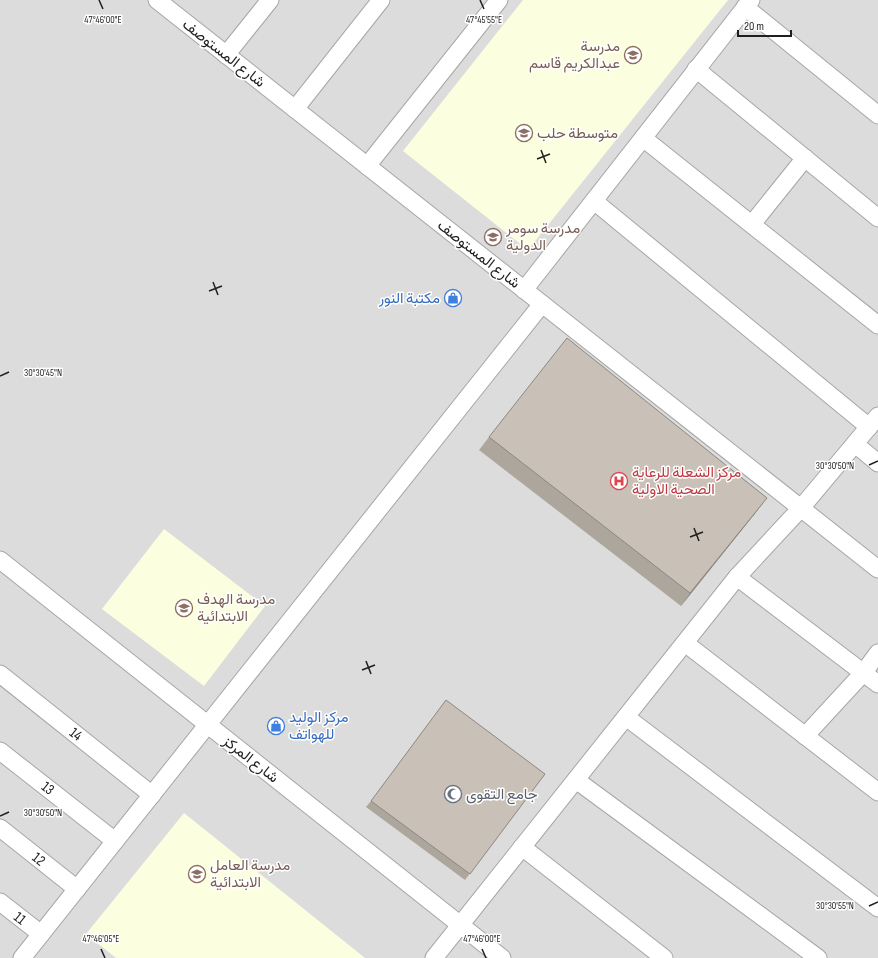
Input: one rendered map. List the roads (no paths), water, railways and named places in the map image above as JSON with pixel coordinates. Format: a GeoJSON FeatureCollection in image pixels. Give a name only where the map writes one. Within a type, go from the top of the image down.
{"type":"FeatureCollection","features":[{"type":"Feature","properties":{"kind":"street"},"geometry":{"type":"LineString","coordinates":[[226,55],[270,0]]}},
{"type":"Feature","properties":{"kind":"street"},"geometry":{"type":"LineString","coordinates":[[295,109],[381,0]]}},
{"type":"Feature","properties":{"kind":"street"},"geometry":{"type":"LineString","coordinates":[[367,166],[499,0]]}},
{"type":"Feature","properties":{"kind":"street","name":"شارع المستوصف"},"geometry":{"type":"LineString","coordinates":[[162,2],[226,55],[878,569]]}},
{"type":"Feature","properties":{"kind":"street"},"geometry":{"type":"LineString","coordinates":[[524,290],[696,68],[748,4],[878,114]]}},
{"type":"Feature","properties":{"kind":"street"},"geometry":{"type":"LineString","coordinates":[[696,68],[878,218]]}},
{"type":"Feature","properties":{"kind":"street"},"geometry":{"type":"LineString","coordinates":[[643,138],[878,325]]}},
{"type":"Feature","properties":{"kind":"street"},"geometry":{"type":"LineString","coordinates":[[752,224],[805,158]]}},
{"type":"Feature","properties":{"kind":"street"},"geometry":{"type":"LineString","coordinates":[[434,958],[737,577],[801,508],[874,421],[594,201]]}},
{"type":"Feature","properties":{"kind":"street"},"geometry":{"type":"LineString","coordinates":[[22,958],[542,304]]}},
{"type":"Feature","properties":{"kind":"street"},"geometry":{"type":"LineString","coordinates":[[855,444],[878,463]]}},
{"type":"Feature","properties":{"kind":"street","name":"شارع المركز"},"geometry":{"type":"LineString","coordinates":[[0,560],[502,958]]}},
{"type":"Feature","properties":{"kind":"street"},"geometry":{"type":"LineString","coordinates":[[737,577],[878,684]]}},
{"type":"Feature","properties":{"kind":"street"},"geometry":{"type":"LineString","coordinates":[[685,643],[878,792]]}},
{"type":"Feature","properties":{"kind":"street"},"geometry":{"type":"LineString","coordinates":[[805,736],[864,672],[878,653]]}},
{"type":"Feature","properties":{"kind":"street","name":"14"},"geometry":{"type":"LineString","coordinates":[[0,674],[152,795]]}},
{"type":"Feature","properties":{"kind":"street"},"geometry":{"type":"LineString","coordinates":[[626,717],[878,908]]}},
{"type":"Feature","properties":{"kind":"street","name":"13"},"geometry":{"type":"LineString","coordinates":[[0,750],[115,841]]}},
{"type":"Feature","properties":{"kind":"street"},"geometry":{"type":"LineString","coordinates":[[576,780],[818,958]]}},
{"type":"Feature","properties":{"kind":"street","name":"12"},"geometry":{"type":"LineString","coordinates":[[0,828],[77,889]]}},
{"type":"Feature","properties":{"kind":"street"},"geometry":{"type":"LineString","coordinates":[[522,847],[664,958]]}},
{"type":"Feature","properties":{"kind":"street","name":"11"},"geometry":{"type":"LineString","coordinates":[[0,902],[41,934]]}},
{"type":"Feature","properties":{"kind":"place","name":"مدرسة عبدالكريم قاسم"},"geometry":{"type":"Point","coordinates":[633,55]}},
{"type":"Feature","properties":{"kind":"place","name":"متوسطة حلب"},"geometry":{"type":"Point","coordinates":[524,133]}},
{"type":"Feature","properties":{"kind":"place","name":"مدرسة سومر الدولية"},"geometry":{"type":"Point","coordinates":[493,237]}},
{"type":"Feature","properties":{"kind":"place","name":"مكتبة النور"},"geometry":{"type":"Point","coordinates":[453,298]}},
{"type":"Feature","properties":{"kind":"place","name":"مركز الشعلة للرعاية الصحية الاولية"},"geometry":{"type":"Point","coordinates":[619,481]}},
{"type":"Feature","properties":{"kind":"place","name":"مدرسة الهدف الابتدائية"},"geometry":{"type":"Point","coordinates":[184,608]}},
{"type":"Feature","properties":{"kind":"place","name":"مركز الوليد للهواتف"},"geometry":{"type":"Point","coordinates":[276,726]}},
{"type":"Feature","properties":{"kind":"place","name":"جامع التقوى"},"geometry":{"type":"Point","coordinates":[453,794]}},
{"type":"Feature","properties":{"kind":"place","name":"مدرسة العامل الابتدائية"},"geometry":{"type":"Point","coordinates":[197,874]}}]}
